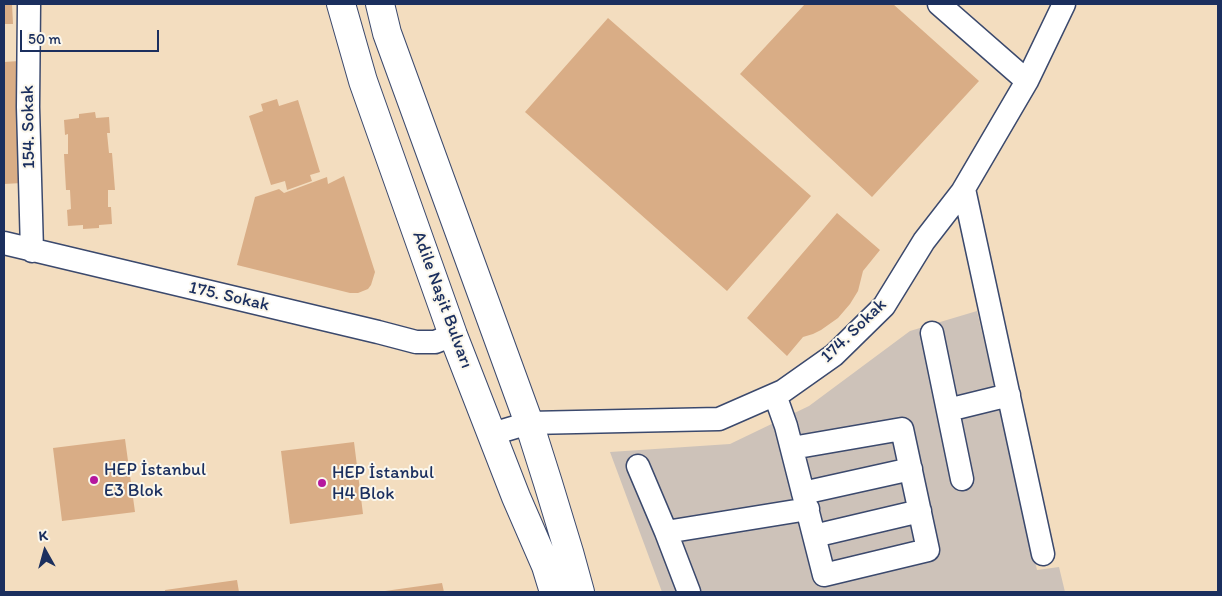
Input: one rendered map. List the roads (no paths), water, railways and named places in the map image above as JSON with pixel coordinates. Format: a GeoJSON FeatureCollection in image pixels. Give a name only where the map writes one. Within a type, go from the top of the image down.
{"type":"FeatureCollection","features":[{"type":"Feature","properties":{"kind":"main road","name":"Adile Naşit Bulvarı"},"geometry":{"type":"LineString","coordinates":[[341,4],[363,81],[426,254],[453,335],[516,496],[546,566],[554,592]]}},
{"type":"Feature","properties":{"kind":"main road"},"geometry":{"type":"LineString","coordinates":[[380,4],[387,33],[528,423],[554,500],[580,592]]}},
{"type":"Feature","properties":{"kind":"street","name":"154. Sokak"},"geometry":{"type":"LineString","coordinates":[[29,4],[28,107],[32,250]]}},
{"type":"Feature","properties":{"kind":"street"},"geometry":{"type":"LineString","coordinates":[[939,4],[1027,80]]}},
{"type":"Feature","properties":{"kind":"street","name":"174. Sokak"},"geometry":{"type":"LineString","coordinates":[[492,434],[528,423],[719,419],[783,391],[834,355],[884,306],[924,241],[964,189],[1027,80],[1062,5]]}},
{"type":"Feature","properties":{"kind":"street"},"geometry":{"type":"LineString","coordinates":[[964,189],[1043,554]]}},
{"type":"Feature","properties":{"kind":"street","name":"175. Sokak"},"geometry":{"type":"LineString","coordinates":[[4,243],[416,342],[435,342],[453,335]]}},
{"type":"Feature","properties":{"kind":"street"},"geometry":{"type":"LineString","coordinates":[[932,333],[962,479]]}},
{"type":"Feature","properties":{"kind":"street"},"geometry":{"type":"LineString","coordinates":[[775,395],[792,448],[824,575],[928,550],[902,429],[792,448]]}},
{"type":"Feature","properties":{"kind":"street"},"geometry":{"type":"LineString","coordinates":[[948,410],[1009,395]]}},
{"type":"Feature","properties":{"kind":"street"},"geometry":{"type":"LineString","coordinates":[[638,466],[689,592]]}},
{"type":"Feature","properties":{"kind":"street"},"geometry":{"type":"LineString","coordinates":[[666,532],[805,501],[911,469]]}},
{"type":"Feature","properties":{"kind":"street"},"geometry":{"type":"LineString","coordinates":[[814,536],[920,511]]}},
{"type":"Feature","properties":{"kind":"place","name":"HEP İstanbul E3 Blok"},"geometry":{"type":"Point","coordinates":[94,480]}},
{"type":"Feature","properties":{"kind":"place","name":"HEP İstanbul H4 Blok"},"geometry":{"type":"Point","coordinates":[322,483]}}]}
